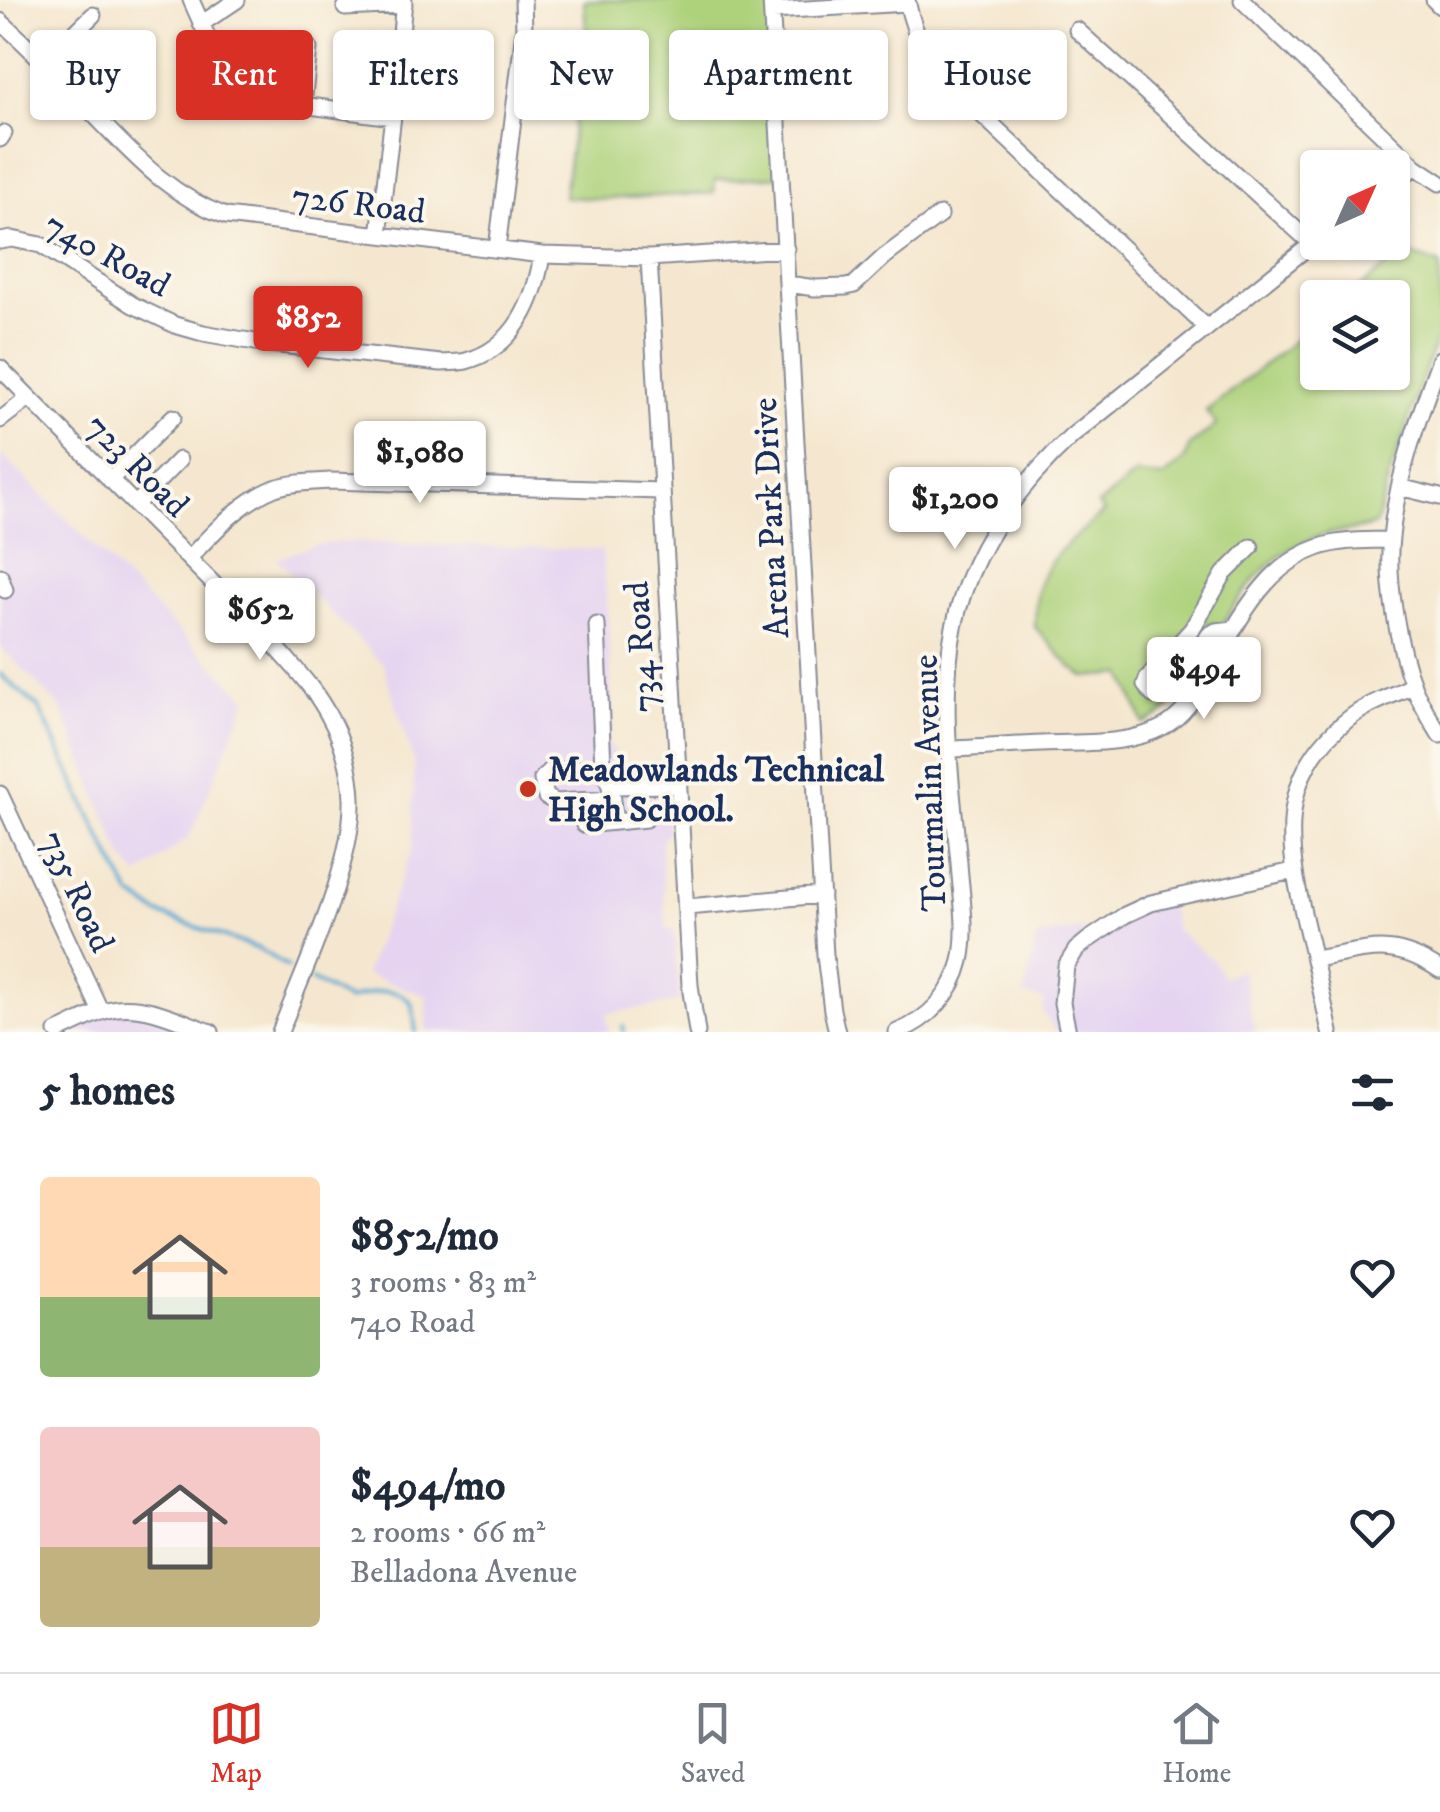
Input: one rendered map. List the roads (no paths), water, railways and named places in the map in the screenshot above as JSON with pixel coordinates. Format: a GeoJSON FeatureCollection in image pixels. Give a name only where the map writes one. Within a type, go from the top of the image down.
{"type":"FeatureCollection","features":[{"type":"Feature","properties":{"kind":"street"},"geometry":{"type":"LineString","coordinates":[[190,0],[203,30]]}},
{"type":"Feature","properties":{"kind":"street"},"geometry":{"type":"LineString","coordinates":[[200,24],[237,0]]}},
{"type":"Feature","properties":{"kind":"street"},"geometry":{"type":"LineString","coordinates":[[497,249],[524,30],[523,0]]}},
{"type":"Feature","properties":{"kind":"street"},"geometry":{"type":"LineString","coordinates":[[1242,0],[1416,167],[1440,183]]}},
{"type":"Feature","properties":{"kind":"street"},"geometry":{"type":"LineString","coordinates":[[1434,0],[1440,6]]}},
{"type":"Feature","properties":{"kind":"street"},"geometry":{"type":"LineString","coordinates":[[772,6],[908,1],[914,29],[933,65],[1206,327]]}},
{"type":"Feature","properties":{"kind":"street"},"geometry":{"type":"LineString","coordinates":[[345,8],[404,2],[402,30]]}},
{"type":"Feature","properties":{"kind":"street","name":"Arena Park Drive"},"geometry":{"type":"LineString","coordinates":[[772,6],[822,895],[832,1010],[838,1032]]}},
{"type":"Feature","properties":{"kind":"street"},"geometry":{"type":"LineString","coordinates":[[77,30],[92,15]]}},
{"type":"Feature","properties":{"kind":"street","name":"726 Road"},"geometry":{"type":"LineString","coordinates":[[0,21],[30,51]]}},
{"type":"Feature","properties":{"kind":"street"},"geometry":{"type":"LineString","coordinates":[[1077,30],[1300,229]]}},
{"type":"Feature","properties":{"kind":"street","name":"726 Road"},"geometry":{"type":"LineString","coordinates":[[98,120],[167,186],[203,208],[226,216],[542,255],[649,258],[786,249]]}},
{"type":"Feature","properties":{"kind":"street"},"geometry":{"type":"LineString","coordinates":[[379,234],[394,120]]}},
{"type":"Feature","properties":{"kind":"street"},"geometry":{"type":"LineString","coordinates":[[1410,169],[1416,167]]}},
{"type":"Feature","properties":{"kind":"street"},"geometry":{"type":"LineString","coordinates":[[788,284],[815,288],[854,285],[940,215]]}},
{"type":"Feature","properties":{"kind":"street","name":"740 Road"},"geometry":{"type":"LineString","coordinates":[[0,241],[12,239],[40,245],[133,305],[203,333],[441,363],[466,361],[509,334],[533,295],[542,255]]}},
{"type":"Feature","properties":{"kind":"street","name":"Tourmalin Avenue"},"geometry":{"type":"LineString","coordinates":[[897,1032],[930,1012],[942,999],[961,960],[964,928],[948,704],[954,628],[972,570],[994,528],[1040,466],[1086,424],[1300,254]]}},
{"type":"Feature","properties":{"kind":"street","name":"734 Road"},"geometry":{"type":"LineString","coordinates":[[649,258],[690,986],[697,1032]]}},
{"type":"Feature","properties":{"kind":"street"},"geometry":{"type":"LineString","coordinates":[[1440,359],[1399,487],[1390,540],[1396,624],[1413,686],[1440,735]]}},
{"type":"Feature","properties":{"kind":"street","name":"723 Road"},"geometry":{"type":"LineString","coordinates":[[0,368],[304,677],[332,720],[350,778],[351,815],[340,871],[280,1032]]}},
{"type":"Feature","properties":{"kind":"street"},"geometry":{"type":"LineString","coordinates":[[0,420],[29,398]]}},
{"type":"Feature","properties":{"kind":"street"},"geometry":{"type":"LineString","coordinates":[[110,480],[172,416]]}},
{"type":"Feature","properties":{"kind":"street"},"geometry":{"type":"LineString","coordinates":[[135,505],[179,460]]}},
{"type":"Feature","properties":{"kind":"street"},"geometry":{"type":"LineString","coordinates":[[189,558],[229,517],[275,488],[298,483],[330,480],[661,490]]}},
{"type":"Feature","properties":{"kind":"street"},"geometry":{"type":"LineString","coordinates":[[1399,487],[1440,497]]}},
{"type":"Feature","properties":{"kind":"street"},"geometry":{"type":"LineString","coordinates":[[950,749],[1124,740],[1167,725],[1199,690],[1265,584],[1294,559],[1333,544],[1390,540]]}},
{"type":"Feature","properties":{"kind":"street"},"geometry":{"type":"LineString","coordinates":[[1234,629],[1212,632],[1170,690],[1154,694],[1145,685],[1192,629],[1224,574],[1251,547]]}},
{"type":"Feature","properties":{"kind":"street"},"geometry":{"type":"LineString","coordinates":[[597,625],[603,767],[612,793],[615,822]]}},
{"type":"Feature","properties":{"kind":"street"},"geometry":{"type":"LineString","coordinates":[[1180,678],[1199,690]]}},
{"type":"Feature","properties":{"kind":"street"},"geometry":{"type":"LineString","coordinates":[[1330,1032],[1293,872],[1290,843],[1297,791],[1319,748],[1354,715],[1413,686]]}},
{"type":"Feature","properties":{"kind":"street"},"geometry":{"type":"LineString","coordinates":[[603,767],[549,772],[542,779],[546,798],[556,802],[679,784]]}},
{"type":"Feature","properties":{"kind":"street","name":"735 Road"},"geometry":{"type":"LineString","coordinates":[[0,794],[101,1012]]}},
{"type":"Feature","properties":{"kind":"street"},"geometry":{"type":"LineString","coordinates":[[584,825],[646,819]]}},
{"type":"Feature","properties":{"kind":"street"},"geometry":{"type":"LineString","coordinates":[[1068,1032],[1062,1003],[1066,966],[1088,940],[1151,903],[1293,872]]}},
{"type":"Feature","properties":{"kind":"street"},"geometry":{"type":"LineString","coordinates":[[687,907],[822,895]]}},
{"type":"Feature","properties":{"kind":"street"},"geometry":{"type":"LineString","coordinates":[[1314,959],[1384,948],[1422,958],[1440,970]]}},
{"type":"Feature","properties":{"kind":"street"},"geometry":{"type":"LineString","coordinates":[[57,1032],[117,1008],[137,1008],[204,1031]]}},
{"type":"Feature","properties":{"kind":"waterway"},"geometry":{"type":"LineString","coordinates":[[0,674],[39,708],[131,895],[159,914],[259,949],[288,967]]}},
{"type":"Feature","properties":{"kind":"waterway"},"geometry":{"type":"LineString","coordinates":[[311,980],[348,1000],[396,992],[412,1004],[416,1032]]}},
{"type":"Feature","properties":{"kind":"waterway"},"geometry":{"type":"LineString","coordinates":[[623,1026],[624,1032]]}},
{"type":"Feature","properties":{"kind":"place","name":"Meadowlands Technical High School."},"geometry":{"type":"Point","coordinates":[528,789]}}]}
